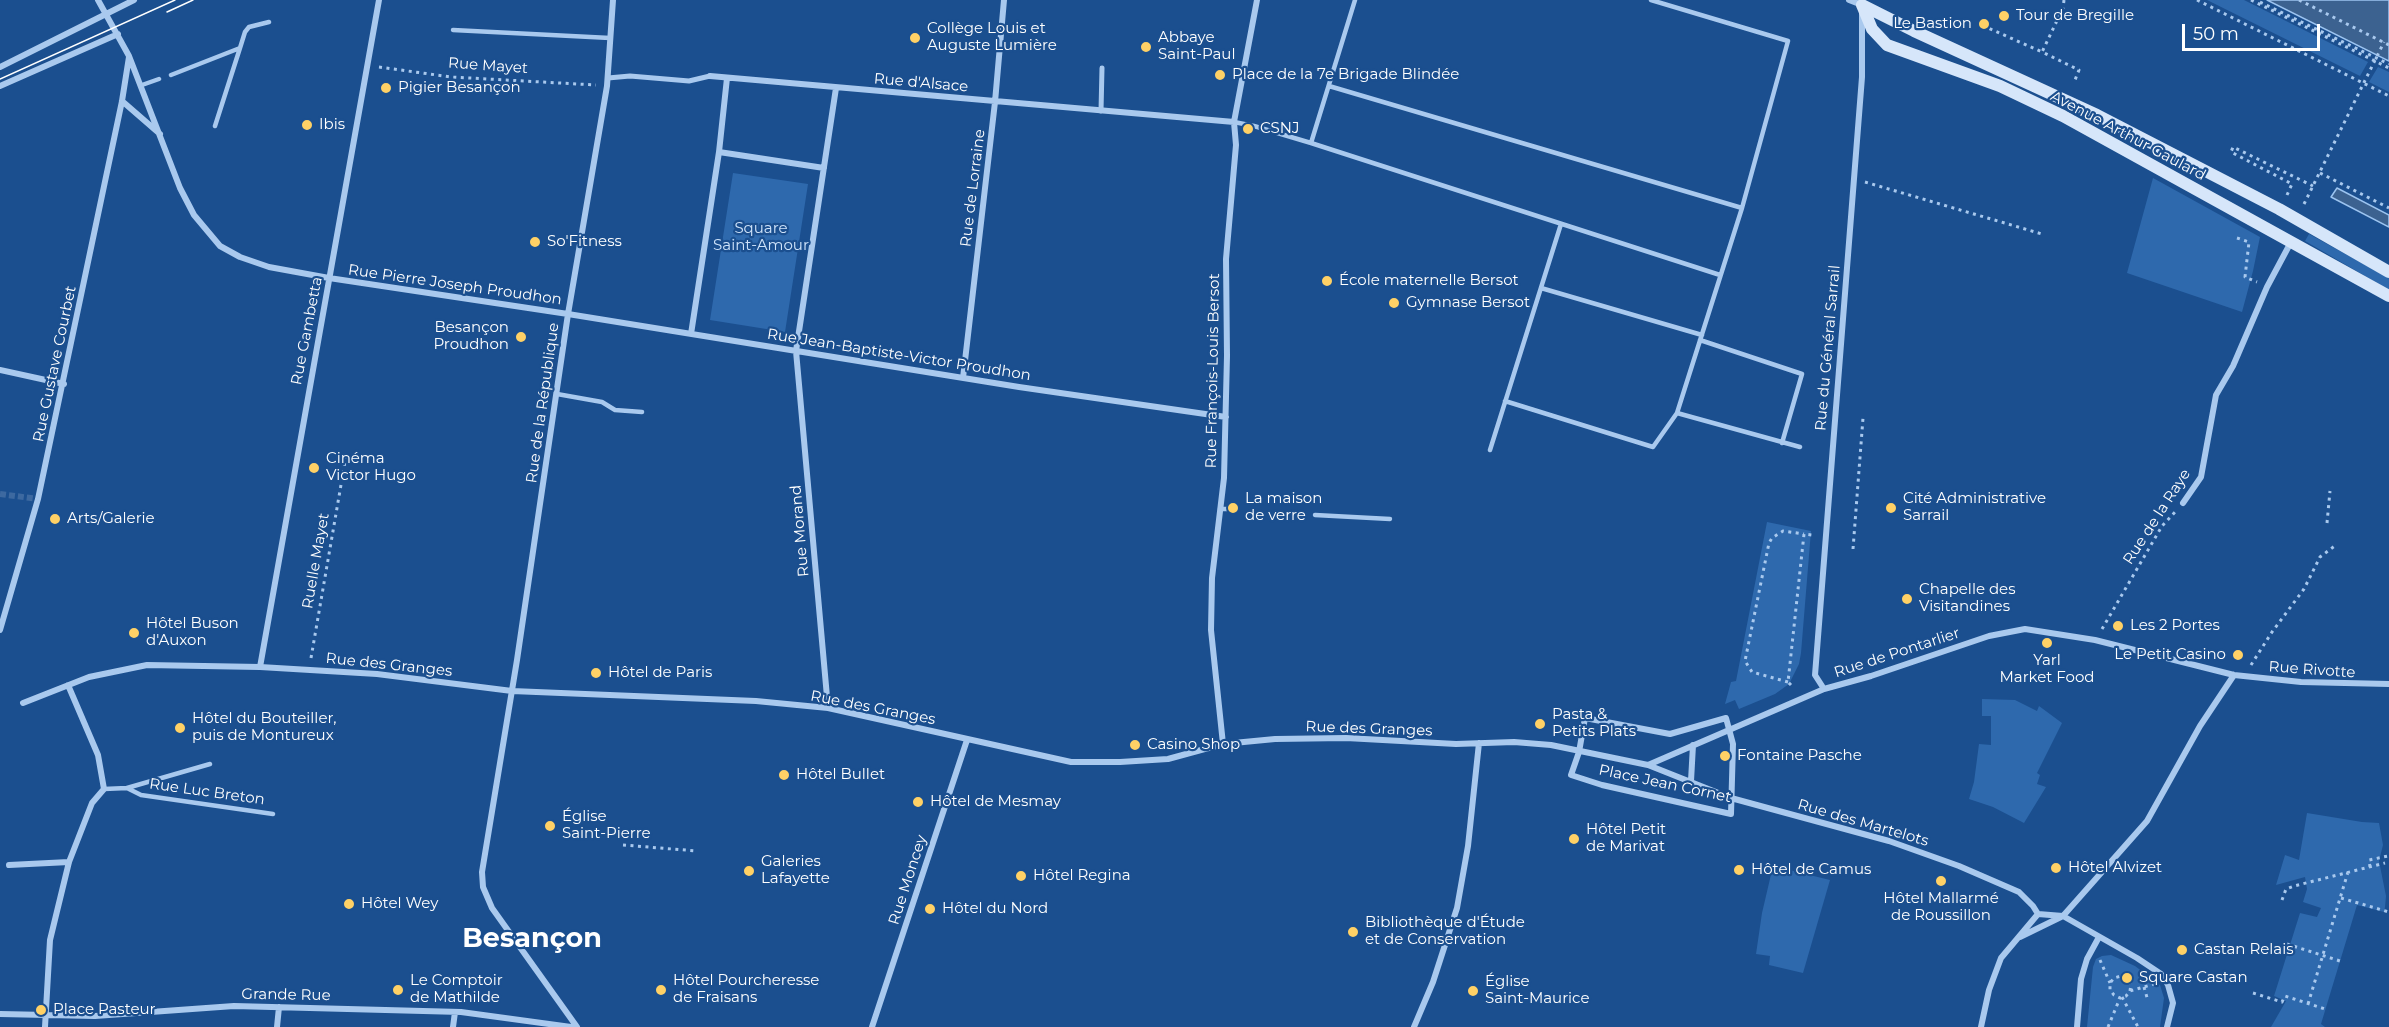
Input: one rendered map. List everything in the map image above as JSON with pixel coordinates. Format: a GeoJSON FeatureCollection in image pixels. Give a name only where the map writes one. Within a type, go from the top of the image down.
{"type":"FeatureCollection","features":[{"type":"Feature","properties":{"kind":"main road","name":"Avenue Arthur Gaulard"},"geometry":{"type":"LineString","coordinates":[[1862,2],[1914,31],[2097,115],[2291,216],[2389,272]]}},
{"type":"Feature","properties":{"kind":"main road","name":"Avenue Arthur Gaulard"},"geometry":{"type":"LineString","coordinates":[[1862,2],[1872,29],[1887,45],[2000,86],[2063,116],[2389,296]]}},
{"type":"Feature","properties":{"kind":"main road"},"geometry":{"type":"LineString","coordinates":[[2278,234],[2291,216]]}},
{"type":"Feature","properties":{"kind":"main road"},"geometry":{"type":"LineString","coordinates":[[2293,242],[2308,226]]}},
{"type":"Feature","properties":{"kind":"street","name":"Rue Pierre Joseph Proudhon"},"geometry":{"type":"LineString","coordinates":[[98,0],[118,34],[142,85],[180,188],[194,215],[220,246],[240,257],[269,267],[568,314]]}},
{"type":"Feature","properties":{"kind":"street"},"geometry":{"type":"LineString","coordinates":[[0,67],[134,0]]}},
{"type":"Feature","properties":{"kind":"street","name":"Rue Gambetta"},"geometry":{"type":"LineString","coordinates":[[260,667],[379,0]]}},
{"type":"Feature","properties":{"kind":"street","name":"Rue de la République"},"geometry":{"type":"LineString","coordinates":[[577,1027],[492,908],[483,887],[482,872],[512,691],[568,314],[607,86],[613,0]]}},
{"type":"Feature","properties":{"kind":"street","name":"Rue de Lorraine"},"geometry":{"type":"LineString","coordinates":[[963,378],[995,102],[1004,0]]}},
{"type":"Feature","properties":{"kind":"street","name":"Rue François-Louis Bersot"},"geometry":{"type":"LineString","coordinates":[[1223,744],[1210,630],[1212,578],[1220,509],[1226,417],[1226,259],[1236,145],[1234,122],[1257,0]]}},
{"type":"Feature","properties":{"kind":"street","name":"Avenue Arthur Gaulard"},"geometry":{"type":"LineString","coordinates":[[1849,0],[1862,2]]}},
{"type":"Feature","properties":{"kind":"street","name":"Rue du Général Sarrail"},"geometry":{"type":"LineString","coordinates":[[1824,689],[1815,675],[1839,351],[1856,164],[1862,77],[1862,2]]}},
{"type":"Feature","properties":{"kind":"street"},"geometry":{"type":"LineString","coordinates":[[0,86],[118,34]]}},
{"type":"Feature","properties":{"kind":"street"},"geometry":{"type":"LineString","coordinates":[[122,101],[129,56]]}},
{"type":"Feature","properties":{"kind":"street"},"geometry":{"type":"LineString","coordinates":[[1101,111],[1102,68]]}},
{"type":"Feature","properties":{"kind":"street","name":"Rue d'Alsace"},"geometry":{"type":"LineString","coordinates":[[608,78],[630,76],[689,81],[710,75],[1234,122]]}},
{"type":"Feature","properties":{"kind":"street"},"geometry":{"type":"LineString","coordinates":[[692,334],[727,78]]}},
{"type":"Feature","properties":{"kind":"street","name":"Rue Morand"},"geometry":{"type":"LineString","coordinates":[[828,708],[796,351],[836,88]]}},
{"type":"Feature","properties":{"kind":"street","name":"Rue Pierre Joseph Proudhon"},"geometry":{"type":"LineString","coordinates":[[122,101],[161,135]]}},
{"type":"Feature","properties":{"kind":"street","name":"Rue Gustave Courbet"},"geometry":{"type":"LineString","coordinates":[[0,630],[38,499],[122,101]]}},
{"type":"Feature","properties":{"kind":"street"},"geometry":{"type":"LineString","coordinates":[[718,152],[824,168]]}},
{"type":"Feature","properties":{"kind":"street","name":"Rue de la Raye"},"geometry":{"type":"LineString","coordinates":[[2183,503],[2200,477],[2216,395],[2233,366],[2267,287],[2293,242]]}},
{"type":"Feature","properties":{"kind":"street","name":"Rue Jean-Baptiste-Victor Proudhon"},"geometry":{"type":"LineString","coordinates":[[568,314],[963,378],[1226,417]]}},
{"type":"Feature","properties":{"kind":"street"},"geometry":{"type":"LineString","coordinates":[[0,370],[64,384]]}},
{"type":"Feature","properties":{"kind":"street","name":"Rue de Pontarlier"},"geometry":{"type":"LineString","coordinates":[[1648,765],[1824,689],[1871,676],[1989,636],[2025,629],[2095,640],[2234,675]]}},
{"type":"Feature","properties":{"kind":"street","name":"Rue des Granges"},"geometry":{"type":"LineString","coordinates":[[23,704],[89,677],[147,665],[260,667],[377,674],[512,691],[756,701],[828,708],[1071,762],[1168,759],[1223,744],[1275,739],[1346,738],[1456,744],[1514,742],[1551,745],[1648,765]]}},
{"type":"Feature","properties":{"kind":"street"},"geometry":{"type":"LineString","coordinates":[[2020,937],[2063,916],[2147,821],[2200,726],[2234,675]]}},
{"type":"Feature","properties":{"kind":"street","name":"Rue Rivotte"},"geometry":{"type":"LineString","coordinates":[[2234,675],[2330,684],[2389,684]]}},
{"type":"Feature","properties":{"kind":"street"},"geometry":{"type":"LineString","coordinates":[[45,1027],[50,940],[69,862],[92,802],[104,789],[98,755],[68,685]]}},
{"type":"Feature","properties":{"kind":"street","name":"Place Jean Cornet"},"geometry":{"type":"LineString","coordinates":[[1585,718],[1670,734],[1726,718],[1733,744],[1731,814],[1570,775],[1580,750],[1585,718]]}},
{"type":"Feature","properties":{"kind":"street","name":"Rue Moncey"},"geometry":{"type":"LineString","coordinates":[[872,1027],[967,740]]}},
{"type":"Feature","properties":{"kind":"street"},"geometry":{"type":"LineString","coordinates":[[1414,1027],[1433,982],[1457,908],[1468,846],[1479,743]]}},
{"type":"Feature","properties":{"kind":"street"},"geometry":{"type":"LineString","coordinates":[[1691,781],[1693,744]]}},
{"type":"Feature","properties":{"kind":"street","name":"Rue des Martelots"},"geometry":{"type":"LineString","coordinates":[[1648,765],[1731,798],[1870,836],[1959,866],[2019,892],[2033,906],[2038,915]]}},
{"type":"Feature","properties":{"kind":"street"},"geometry":{"type":"LineString","coordinates":[[9,865],[69,862]]}},
{"type":"Feature","properties":{"kind":"street"},"geometry":{"type":"LineString","coordinates":[[1981,1027],[1989,990],[2001,958],[2038,915],[2063,916],[2138,958],[2161,974],[2168,985],[2173,1003],[2167,1027]]}},
{"type":"Feature","properties":{"kind":"street"},"geometry":{"type":"LineString","coordinates":[[2077,1027],[2081,979],[2087,959],[2099,937]]}},
{"type":"Feature","properties":{"kind":"street","name":"Grande Rue"},"geometry":{"type":"LineString","coordinates":[[0,1014],[95,1016],[234,1006],[279,1007],[455,1012],[571,1027]]}},
{"type":"Feature","properties":{"kind":"street"},"geometry":{"type":"LineString","coordinates":[[277,1027],[279,1007]]}},
{"type":"Feature","properties":{"kind":"street"},"geometry":{"type":"LineString","coordinates":[[453,1027],[455,1012]]}},
{"type":"Feature","properties":{"kind":"lane"},"geometry":{"type":"LineString","coordinates":[[1311,143],[1356,0]]}},
{"type":"Feature","properties":{"kind":"lane"},"geometry":{"type":"LineString","coordinates":[[1505,401],[1653,447],[1677,412],[1742,208],[1788,41],[1651,0]]}},
{"type":"Feature","properties":{"kind":"lane"},"geometry":{"type":"LineString","coordinates":[[215,126],[245,32],[249,27],[269,22]]}},
{"type":"Feature","properties":{"kind":"lane"},"geometry":{"type":"LineString","coordinates":[[453,30],[610,38]]}},
{"type":"Feature","properties":{"kind":"lane"},"geometry":{"type":"LineString","coordinates":[[171,75],[240,48]]}},
{"type":"Feature","properties":{"kind":"lane"},"geometry":{"type":"LineString","coordinates":[[142,85],[159,79]]}},
{"type":"Feature","properties":{"kind":"lane"},"geometry":{"type":"LineString","coordinates":[[1329,86],[1742,208]]}},
{"type":"Feature","properties":{"kind":"lane"},"geometry":{"type":"LineString","coordinates":[[1234,122],[1311,143],[1720,275]]}},
{"type":"Feature","properties":{"kind":"lane"},"geometry":{"type":"LineString","coordinates":[[1490,450],[1561,224]]}},
{"type":"Feature","properties":{"kind":"lane"},"geometry":{"type":"LineString","coordinates":[[1540,288],[1701,338],[1802,374],[1782,443]]}},
{"type":"Feature","properties":{"kind":"lane"},"geometry":{"type":"LineString","coordinates":[[557,394],[602,402],[615,410],[642,412]]}},
{"type":"Feature","properties":{"kind":"lane"},"geometry":{"type":"LineString","coordinates":[[1677,412],[1800,447]]}},
{"type":"Feature","properties":{"kind":"lane"},"geometry":{"type":"LineString","coordinates":[[1220,509],[1230,509]]}},
{"type":"Feature","properties":{"kind":"lane"},"geometry":{"type":"LineString","coordinates":[[1315,515],[1390,519]]}},
{"type":"Feature","properties":{"kind":"lane"},"geometry":{"type":"LineString","coordinates":[[127,788],[210,764]]}},
{"type":"Feature","properties":{"kind":"lane","name":"Rue Luc Breton"},"geometry":{"type":"LineString","coordinates":[[104,789],[127,788],[141,795],[273,814]]}},
{"type":"Feature","properties":{"kind":"path"},"geometry":{"type":"LineString","coordinates":[[2043,52],[2063,8],[2064,0]]}},
{"type":"Feature","properties":{"kind":"path"},"geometry":{"type":"LineString","coordinates":[[2197,0],[2389,96]]}},
{"type":"Feature","properties":{"kind":"path"},"geometry":{"type":"LineString","coordinates":[[2251,0],[2375,59]]}},
{"type":"Feature","properties":{"kind":"path"},"geometry":{"type":"LineString","coordinates":[[2255,0],[2389,66]]}},
{"type":"Feature","properties":{"kind":"path"},"geometry":{"type":"LineString","coordinates":[[2299,0],[2389,45]]}},
{"type":"Feature","properties":{"kind":"path"},"geometry":{"type":"LineString","coordinates":[[1988,24],[1986,27],[2079,70],[2076,80]]}},
{"type":"Feature","properties":{"kind":"path"},"geometry":{"type":"LineString","coordinates":[[2304,204],[2384,42]]}},
{"type":"Feature","properties":{"kind":"path","name":"Rue Mayet"},"geometry":{"type":"LineString","coordinates":[[367,66],[451,77],[607,86]]}},
{"type":"Feature","properties":{"kind":"path"},"geometry":{"type":"LineString","coordinates":[[2287,195],[2292,184],[2230,152],[2233,147],[2313,186]]}},
{"type":"Feature","properties":{"kind":"path"},"geometry":{"type":"LineString","coordinates":[[2320,173],[2389,208]]}},
{"type":"Feature","properties":{"kind":"path"},"geometry":{"type":"LineString","coordinates":[[1864,182],[2042,234]]}},
{"type":"Feature","properties":{"kind":"path"},"geometry":{"type":"LineString","coordinates":[[2237,238],[2249,242],[2245,277],[2267,287]]}},
{"type":"Feature","properties":{"kind":"path"},"geometry":{"type":"LineString","coordinates":[[1853,549],[1863,418]]}},
{"type":"Feature","properties":{"kind":"path","name":"Ruelle Mayet"},"geometry":{"type":"LineString","coordinates":[[309,670],[346,456]]}},
{"type":"Feature","properties":{"kind":"path"},"geometry":{"type":"LineString","coordinates":[[2327,523],[2330,491]]}},
{"type":"Feature","properties":{"kind":"path","name":"Rue de la Raye"},"geometry":{"type":"LineString","coordinates":[[2098,636],[2162,526],[2183,503]]}},
{"type":"Feature","properties":{"kind":"path"},"geometry":{"type":"LineString","coordinates":[[1804,534],[1790,684],[1752,672],[1745,661],[1769,543],[1772,538],[1783,531],[1812,535]]}},
{"type":"Feature","properties":{"kind":"path"},"geometry":{"type":"LineString","coordinates":[[2244,676],[2272,632],[2304,589],[2320,557],[2336,545]]}},
{"type":"Feature","properties":{"kind":"path"},"geometry":{"type":"LineString","coordinates":[[622,845],[697,851]]}},
{"type":"Feature","properties":{"kind":"path"},"geometry":{"type":"LineString","coordinates":[[2370,867],[2369,860],[2388,856]]}},
{"type":"Feature","properties":{"kind":"path"},"geometry":{"type":"LineString","coordinates":[[2282,900],[2286,889],[2385,863]]}},
{"type":"Feature","properties":{"kind":"path"},"geometry":{"type":"LineString","coordinates":[[2308,1004],[2348,872]]}},
{"type":"Feature","properties":{"kind":"path"},"geometry":{"type":"LineString","coordinates":[[2341,898],[2389,912]]}},
{"type":"Feature","properties":{"kind":"path"},"geometry":{"type":"LineString","coordinates":[[2287,944],[2340,961]]}},
{"type":"Feature","properties":{"kind":"path"},"geometry":{"type":"LineString","coordinates":[[2094,947],[2110,983],[2110,990],[2114,995],[2121,997],[2138,1027]]}},
{"type":"Feature","properties":{"kind":"path"},"geometry":{"type":"LineString","coordinates":[[2110,983],[2121,976],[2127,978],[2131,984],[2130,991]]}},
{"type":"Feature","properties":{"kind":"path"},"geometry":{"type":"LineString","coordinates":[[2108,1027],[2121,997],[2130,991],[2158,983]]}},
{"type":"Feature","properties":{"kind":"path"},"geometry":{"type":"LineString","coordinates":[[2144,987],[2148,1001]]}},
{"type":"Feature","properties":{"kind":"path"},"geometry":{"type":"LineString","coordinates":[[2253,993],[2283,1002],[2284,996],[2325,1009]]}},
{"type":"Feature","properties":{"kind":"green space"},"geometry":{"type":"Polygon","coordinates":[[[2207,0],[2244,0],[2368,62],[2360,76],[2207,0]]]}},
{"type":"Feature","properties":{"kind":"green space"},"geometry":{"type":"Polygon","coordinates":[[[2378,67],[2389,72],[2389,92],[2369,82],[2378,67]]]}},
{"type":"Feature","properties":{"kind":"green space","name":"Square Saint-Amour"},"geometry":{"type":"Polygon","coordinates":[[[733,173],[808,184],[785,332],[710,320],[733,173]]]}},
{"type":"Feature","properties":{"kind":"green space"},"geometry":{"type":"Polygon","coordinates":[[[2153,178],[2260,237],[2242,312],[2127,273],[2153,178]]]}},
{"type":"Feature","properties":{"kind":"green space"},"geometry":{"type":"Polygon","coordinates":[[[2309,234],[2389,278],[2389,290],[2305,241],[2309,234]]]}},
{"type":"Feature","properties":{"kind":"green space"},"geometry":{"type":"Polygon","coordinates":[[[1767,522],[1811,531],[1801,653],[1799,664],[1789,684],[1775,694],[1739,709],[1735,700],[1725,704],[1731,682],[1736,681],[1767,522]]]}},
{"type":"Feature","properties":{"kind":"green space"},"geometry":{"type":"Polygon","coordinates":[[[1982,699],[2015,700],[2037,711],[2039,706],[2062,723],[2037,773],[2040,775],[2037,784],[2046,787],[2024,823],[1993,807],[1969,799],[1974,782],[1979,744],[1991,745],[1991,716],[1982,716],[1982,699]]]}},
{"type":"Feature","properties":{"kind":"green space"},"geometry":{"type":"Polygon","coordinates":[[[2307,813],[2379,823],[2383,845],[2379,861],[2386,896],[2385,907],[2384,912],[2357,905],[2321,1024],[2325,1027],[2271,1027],[2286,1001],[2274,996],[2300,913],[2317,917],[2321,908],[2303,902],[2307,889],[2305,877],[2276,885],[2285,855],[2299,860],[2307,813]]]}},
{"type":"Feature","properties":{"kind":"green space"},"geometry":{"type":"Polygon","coordinates":[[[1773,866],[1830,880],[1803,973],[1769,965],[1770,956],[1756,954],[1762,913],[1773,866]]]}},
{"type":"Feature","properties":{"kind":"green space"},"geometry":{"type":"Polygon","coordinates":[[[2111,955],[2135,966],[2160,985],[2164,998],[2160,1027],[2087,1027],[2093,967],[2096,959],[2111,955]]]}},
{"type":"Feature","properties":{"kind":"shaded area"},"geometry":{"type":"Polygon","coordinates":[[[2267,0],[2389,0],[2389,61],[2267,0]]]}},
{"type":"Feature","properties":{"kind":"shaded area"},"geometry":{"type":"Polygon","coordinates":[[[2337,188],[2389,215],[2389,227],[2331,197],[2337,188]]]}},
{"type":"Feature","properties":{"kind":"tunnel"},"geometry":{"type":"LineString","coordinates":[[0,494],[38,499]]}},
{"type":"Feature","properties":{"kind":"tram line"},"geometry":{"type":"LineString","coordinates":[[0,79],[175,0]]}},
{"type":"Feature","properties":{"kind":"tram line"},"geometry":{"type":"LineString","coordinates":[[167,12],[193,0]]}},
{"type":"Feature","properties":{"kind":"place","name":"Tour de Bregille"},"geometry":{"type":"Point","coordinates":[2004,16]}},
{"type":"Feature","properties":{"kind":"place","name":"Le Bastion"},"geometry":{"type":"Point","coordinates":[1984,24]}},
{"type":"Feature","properties":{"kind":"place","name":"Collège Louis et Auguste Lumière"},"geometry":{"type":"Point","coordinates":[915,38]}},
{"type":"Feature","properties":{"kind":"place","name":"Abbaye Saint-Paul"},"geometry":{"type":"Point","coordinates":[1146,47]}},
{"type":"Feature","properties":{"kind":"place","name":"Place de la 7e Brigade Blindée"},"geometry":{"type":"Point","coordinates":[1220,75]}},
{"type":"Feature","properties":{"kind":"place","name":"Pigier Besançon"},"geometry":{"type":"Point","coordinates":[386,88]}},
{"type":"Feature","properties":{"kind":"place","name":"Ibis"},"geometry":{"type":"Point","coordinates":[307,125]}},
{"type":"Feature","properties":{"kind":"place","name":"CSNJ"},"geometry":{"type":"Point","coordinates":[1248,129]}},
{"type":"Feature","properties":{"kind":"place","name":"So'Fitness"},"geometry":{"type":"Point","coordinates":[535,242]}},
{"type":"Feature","properties":{"kind":"place","name":"École maternelle Bersot"},"geometry":{"type":"Point","coordinates":[1327,281]}},
{"type":"Feature","properties":{"kind":"place","name":"Gymnase Bersot"},"geometry":{"type":"Point","coordinates":[1394,303]}},
{"type":"Feature","properties":{"kind":"place","name":"Besançon Proudhon"},"geometry":{"type":"Point","coordinates":[521,337]}},
{"type":"Feature","properties":{"kind":"place","name":"Cinéma Victor Hugo"},"geometry":{"type":"Point","coordinates":[314,468]}},
{"type":"Feature","properties":{"kind":"place","name":"La maison de verre"},"geometry":{"type":"Point","coordinates":[1233,508]}},
{"type":"Feature","properties":{"kind":"place","name":"Cité Administrative Sarrail"},"geometry":{"type":"Point","coordinates":[1891,508]}},
{"type":"Feature","properties":{"kind":"place","name":"Arts/Galerie"},"geometry":{"type":"Point","coordinates":[55,519]}},
{"type":"Feature","properties":{"kind":"place","name":"Chapelle des Visitandines"},"geometry":{"type":"Point","coordinates":[1907,599]}},
{"type":"Feature","properties":{"kind":"place","name":"Les 2 Portes"},"geometry":{"type":"Point","coordinates":[2118,626]}},
{"type":"Feature","properties":{"kind":"place","name":"Hôtel Buson d'Auxon"},"geometry":{"type":"Point","coordinates":[134,633]}},
{"type":"Feature","properties":{"kind":"place","name":"Yarl Market Food"},"geometry":{"type":"Point","coordinates":[2047,643]}},
{"type":"Feature","properties":{"kind":"place","name":"Le Petit Casino"},"geometry":{"type":"Point","coordinates":[2238,655]}},
{"type":"Feature","properties":{"kind":"place","name":"Hôtel de Paris"},"geometry":{"type":"Point","coordinates":[596,673]}},
{"type":"Feature","properties":{"kind":"place","name":"Pasta & Petits Plats"},"geometry":{"type":"Point","coordinates":[1540,724]}},
{"type":"Feature","properties":{"kind":"place","name":"Hôtel du Bouteiller, puis de Montureux"},"geometry":{"type":"Point","coordinates":[180,728]}},
{"type":"Feature","properties":{"kind":"place","name":"Casino Shop"},"geometry":{"type":"Point","coordinates":[1135,745]}},
{"type":"Feature","properties":{"kind":"place","name":"Fontaine Pasche"},"geometry":{"type":"Point","coordinates":[1725,756]}},
{"type":"Feature","properties":{"kind":"place","name":"Hôtel Bullet"},"geometry":{"type":"Point","coordinates":[784,775]}},
{"type":"Feature","properties":{"kind":"place","name":"Hôtel de Mesmay"},"geometry":{"type":"Point","coordinates":[918,802]}},
{"type":"Feature","properties":{"kind":"place","name":"Église Saint-Pierre"},"geometry":{"type":"Point","coordinates":[550,826]}},
{"type":"Feature","properties":{"kind":"place","name":"Hôtel Petit de Marivat"},"geometry":{"type":"Point","coordinates":[1574,839]}},
{"type":"Feature","properties":{"kind":"place","name":"Hôtel Alvizet"},"geometry":{"type":"Point","coordinates":[2056,868]}},
{"type":"Feature","properties":{"kind":"place","name":"Hôtel de Camus"},"geometry":{"type":"Point","coordinates":[1739,870]}},
{"type":"Feature","properties":{"kind":"place","name":"Galeries Lafayette"},"geometry":{"type":"Point","coordinates":[749,871]}},
{"type":"Feature","properties":{"kind":"place","name":"Hôtel Regina"},"geometry":{"type":"Point","coordinates":[1021,876]}},
{"type":"Feature","properties":{"kind":"place","name":"Hôtel Mallarmé de Roussillon"},"geometry":{"type":"Point","coordinates":[1941,881]}},
{"type":"Feature","properties":{"kind":"place","name":"Hôtel Wey"},"geometry":{"type":"Point","coordinates":[349,904]}},
{"type":"Feature","properties":{"kind":"place","name":"Hôtel du Nord"},"geometry":{"type":"Point","coordinates":[930,909]}},
{"type":"Feature","properties":{"kind":"place","name":"Bibliothèque d'Étude et de Conservation"},"geometry":{"type":"Point","coordinates":[1353,932]}},
{"type":"Feature","properties":{"kind":"place","name":"Castan Relais"},"geometry":{"type":"Point","coordinates":[2182,950]}},
{"type":"Feature","properties":{"kind":"place","name":"Square Castan"},"geometry":{"type":"Point","coordinates":[2127,978]}},
{"type":"Feature","properties":{"kind":"place","name":"Le Comptoir de Mathilde"},"geometry":{"type":"Point","coordinates":[398,990]}},
{"type":"Feature","properties":{"kind":"place","name":"Hôtel Pourcheresse de Fraisans"},"geometry":{"type":"Point","coordinates":[661,990]}},
{"type":"Feature","properties":{"kind":"place","name":"Église Saint-Maurice"},"geometry":{"type":"Point","coordinates":[1473,991]}},
{"type":"Feature","properties":{"kind":"place","name":"Place Pasteur"},"geometry":{"type":"Point","coordinates":[41,1010]}},
{"type":"Feature","properties":{"kind":"district","name":"Besançon"},"geometry":{"type":"Point","coordinates":[532,939]}}]}
